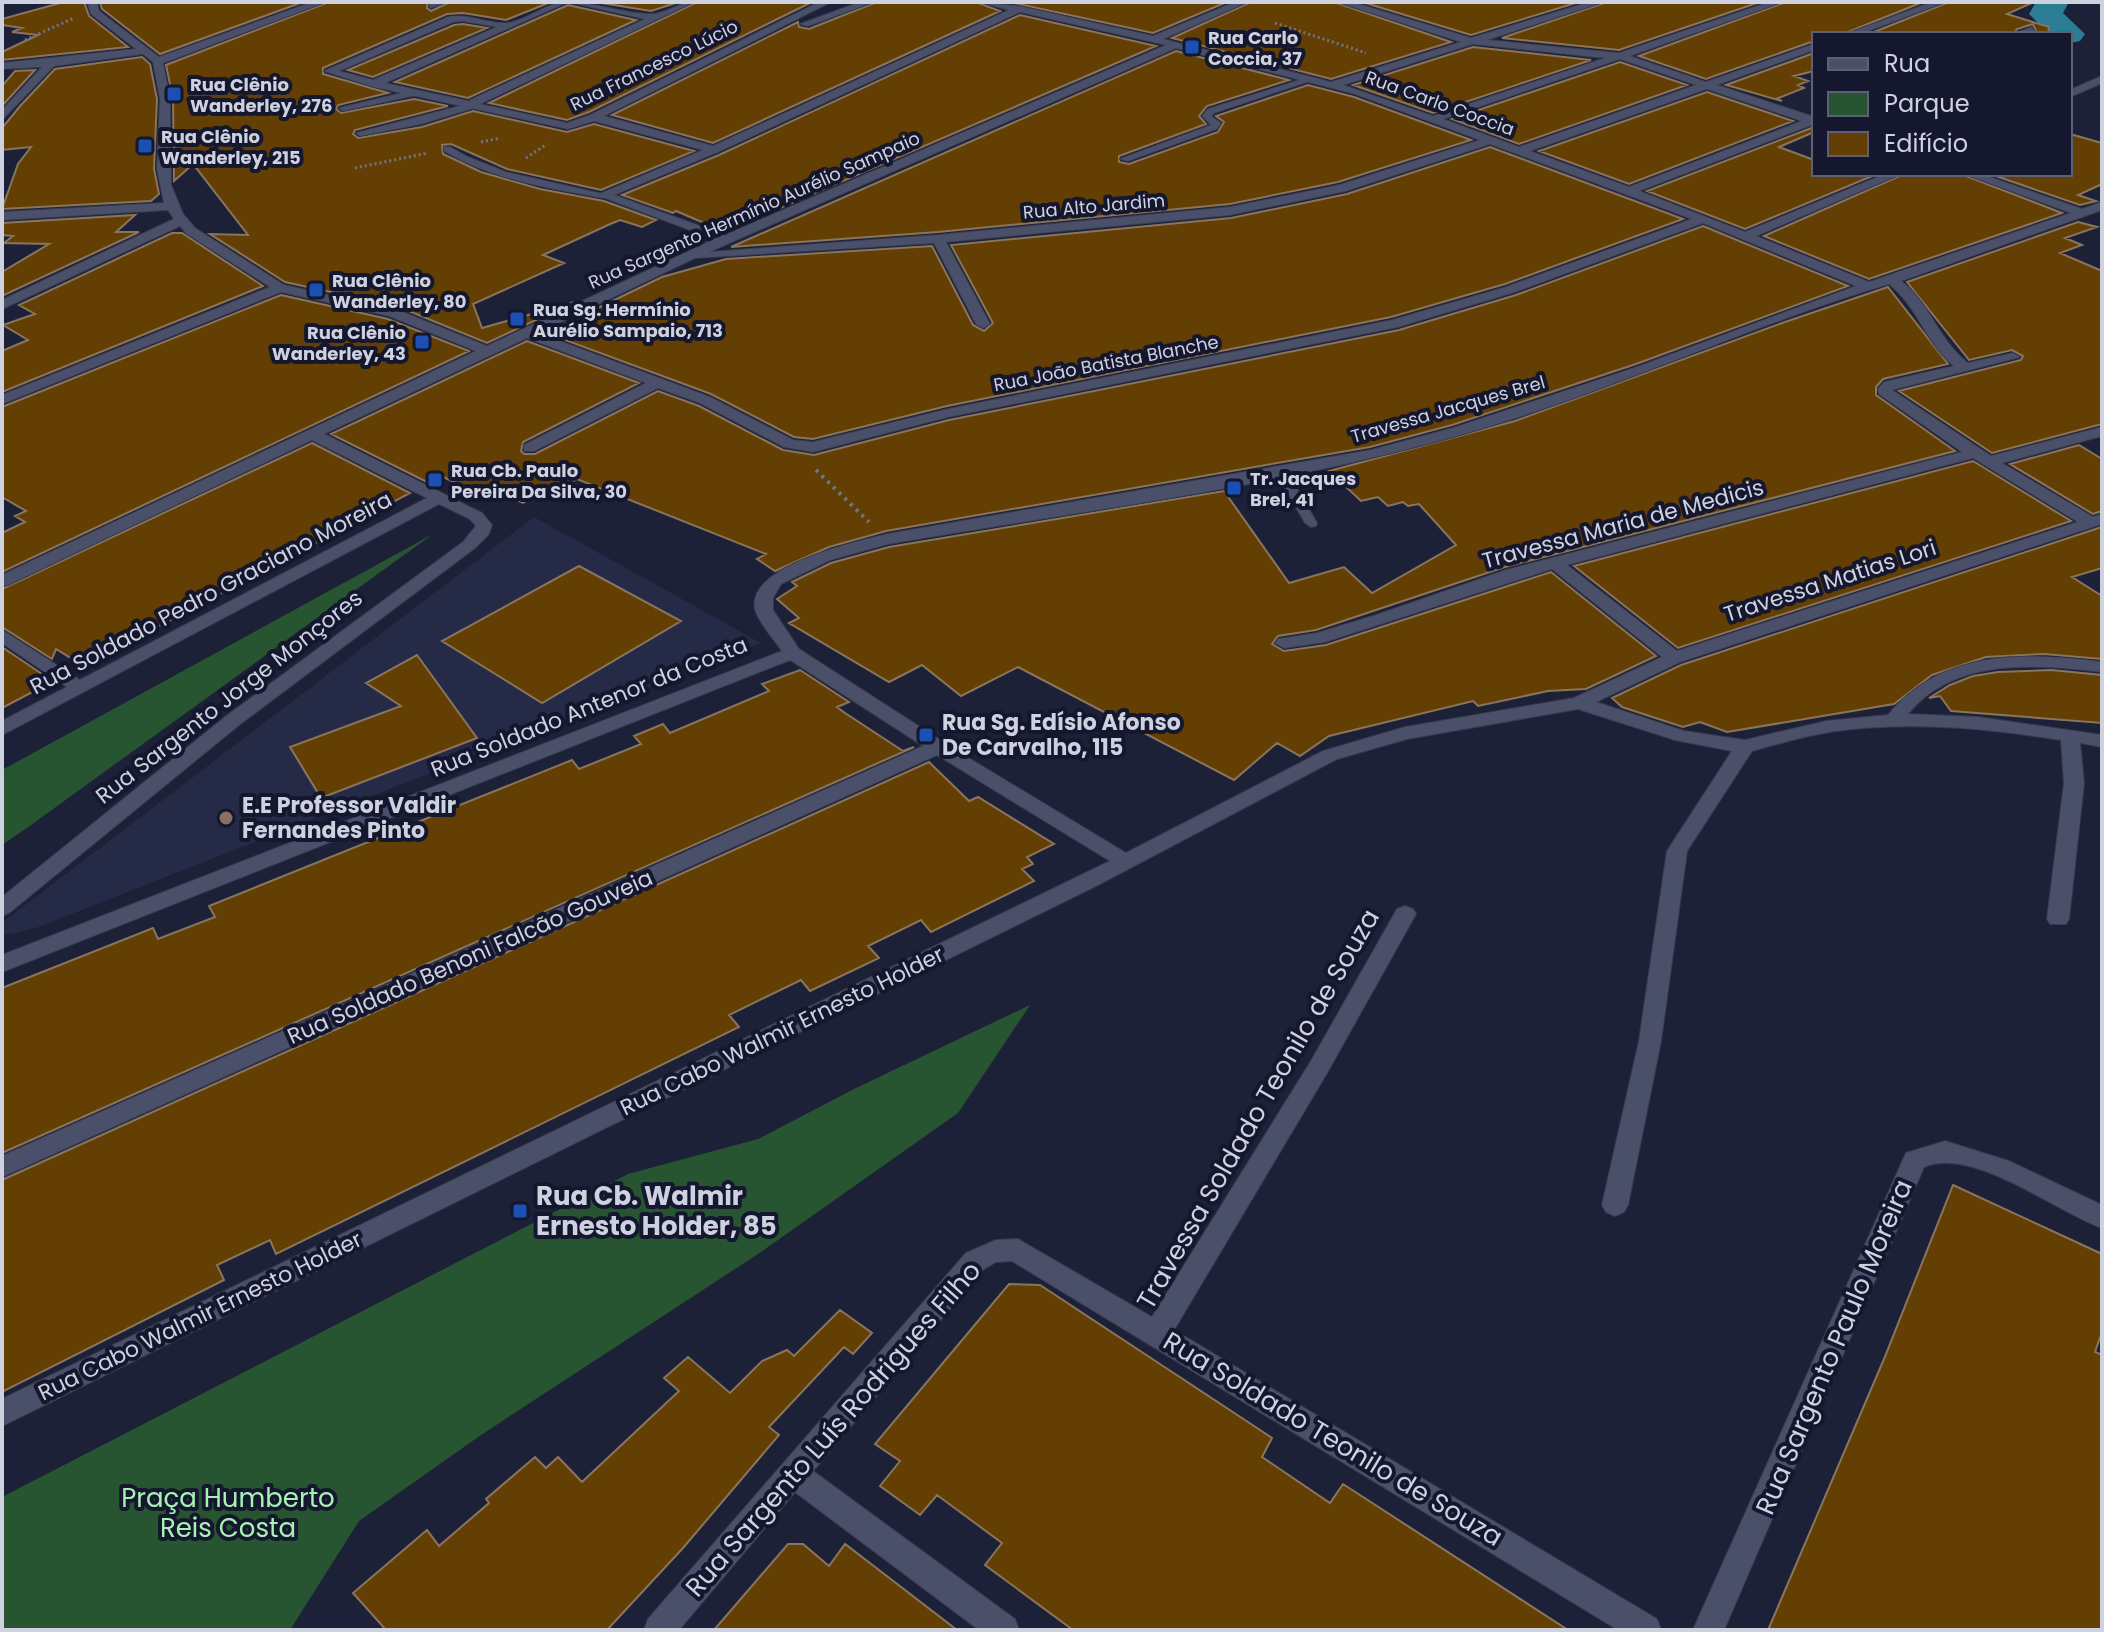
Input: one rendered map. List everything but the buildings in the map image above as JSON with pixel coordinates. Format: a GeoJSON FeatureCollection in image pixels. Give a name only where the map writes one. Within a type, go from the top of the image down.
{"type":"FeatureCollection","features":[{"type":"Feature","properties":{"kind":"street"},"geometry":{"type":"LineString","coordinates":[[158,61],[321,2]]}},
{"type":"Feature","properties":{"kind":"street"},"geometry":{"type":"LineString","coordinates":[[374,84],[563,2]]}},
{"type":"Feature","properties":{"kind":"street"},"geometry":{"type":"LineString","coordinates":[[573,2],[655,18]]}},
{"type":"Feature","properties":{"kind":"street"},"geometry":{"type":"LineString","coordinates":[[470,105],[689,2]]}},
{"type":"Feature","properties":{"kind":"street","name":"Rua Francesco Lúcio"},"geometry":{"type":"LineString","coordinates":[[568,126],[594,117],[826,2]]}},
{"type":"Feature","properties":{"kind":"street"},"geometry":{"type":"LineString","coordinates":[[757,35],[790,28],[869,2]]}},
{"type":"Feature","properties":{"kind":"street","name":"Rua Carlo Coccia"},"geometry":{"type":"LineString","coordinates":[[984,2],[1177,44],[1334,84],[1630,191],[1868,286]]}},
{"type":"Feature","properties":{"kind":"street"},"geometry":{"type":"LineString","coordinates":[[1154,39],[1243,2]]}},
{"type":"Feature","properties":{"kind":"street"},"geometry":{"type":"LineString","coordinates":[[1342,2],[1469,41],[1620,56],[1812,120]]}},
{"type":"Feature","properties":{"kind":"street"},"geometry":{"type":"LineString","coordinates":[[1334,84],[1599,2]]}},
{"type":"Feature","properties":{"kind":"street"},"geometry":{"type":"LineString","coordinates":[[1434,119],[1778,2]]}},
{"type":"Feature","properties":{"kind":"street"},"geometry":{"type":"LineString","coordinates":[[1857,32],[1941,2]]}},
{"type":"Feature","properties":{"kind":"street"},"geometry":{"type":"LineString","coordinates":[[93,7],[158,61],[165,98],[163,180],[170,206],[191,231],[280,288],[393,313],[485,350]]}},
{"type":"Feature","properties":{"kind":"street"},"geometry":{"type":"LineString","coordinates":[[603,195],[714,150],[1019,9]]}},
{"type":"Feature","properties":{"kind":"street"},"geometry":{"type":"LineString","coordinates":[[508,26],[463,18],[451,19],[329,71],[374,84],[568,126]]}},
{"type":"Feature","properties":{"kind":"street","name":"Rua Sargento Hermínio Aurélio Sampaio"},"geometry":{"type":"LineString","coordinates":[[2,581],[725,239],[1177,44]]}},
{"type":"Feature","properties":{"kind":"street"},"geometry":{"type":"LineString","coordinates":[[1520,151],[1812,48]]}},
{"type":"Feature","properties":{"kind":"street"},"geometry":{"type":"LineString","coordinates":[[2,66],[144,51]]}},
{"type":"Feature","properties":{"kind":"street"},"geometry":{"type":"LineString","coordinates":[[2,117],[51,63]]}},
{"type":"Feature","properties":{"kind":"street"},"geometry":{"type":"LineString","coordinates":[[2072,93],[2102,79]]}},
{"type":"Feature","properties":{"kind":"street"},"geometry":{"type":"LineString","coordinates":[[594,117],[714,150]]}},
{"type":"Feature","properties":{"kind":"street"},"geometry":{"type":"LineString","coordinates":[[1630,191],[1812,120]]}},
{"type":"Feature","properties":{"kind":"street","name":"Rua Alto Jardim"},"geometry":{"type":"LineString","coordinates":[[691,256],[938,239],[1275,204],[1342,188],[1492,140]]}},
{"type":"Feature","properties":{"kind":"street"},"geometry":{"type":"LineString","coordinates":[[1745,236],[1890,176]]}},
{"type":"Feature","properties":{"kind":"street"},"geometry":{"type":"LineString","coordinates":[[1976,176],[2083,213]]}},
{"type":"Feature","properties":{"kind":"street"},"geometry":{"type":"LineString","coordinates":[[603,195],[725,239]]}},
{"type":"Feature","properties":{"kind":"street"},"geometry":{"type":"LineString","coordinates":[[2,216],[170,206]]}},
{"type":"Feature","properties":{"kind":"street","name":"Travessa Jacques Brel"},"geometry":{"type":"LineString","coordinates":[[792,653],[764,610],[764,598],[775,581],[824,556],[887,539],[1372,454],[1458,431],[1642,370],[1835,296],[1892,280],[2102,206]]}},
{"type":"Feature","properties":{"kind":"street","name":"Rua João Batista Blanche"},"geometry":{"type":"LineString","coordinates":[[523,332],[705,400],[789,444],[813,447],[948,413],[1450,310],[1571,270],[1703,219]]}},
{"type":"Feature","properties":{"kind":"street"},"geometry":{"type":"LineString","coordinates":[[2,305],[180,221]]}},
{"type":"Feature","properties":{"kind":"street"},"geometry":{"type":"LineString","coordinates":[[938,239],[983,324]]}},
{"type":"Feature","properties":{"kind":"street"},"geometry":{"type":"LineString","coordinates":[[1892,280],[1918,301],[1945,351],[1966,368]]}},
{"type":"Feature","properties":{"kind":"street"},"geometry":{"type":"LineString","coordinates":[[2,400],[280,288]]}},
{"type":"Feature","properties":{"kind":"street"},"geometry":{"type":"LineString","coordinates":[[2013,357],[1889,385],[1885,389],[1886,394],[1982,457],[2096,520]]}},
{"type":"Feature","properties":{"kind":"street"},"geometry":{"type":"LineString","coordinates":[[529,448],[658,382]]}},
{"type":"Feature","properties":{"kind":"street","name":"Travessa Maria de Medicis"},"geometry":{"type":"LineString","coordinates":[[1284,643],[1319,638],[1555,563],[1982,457],[2102,431]]}},
{"type":"Feature","properties":{"kind":"street"},"geometry":{"type":"LineString","coordinates":[[311,434],[440,497]]}},
{"type":"Feature","properties":{"kind":"street","name":"Rua Sargento Jorge Monçores"},"geometry":{"type":"LineString","coordinates":[[2,908],[232,721],[469,545],[483,531],[484,525],[476,516],[440,497]]}},
{"type":"Feature","properties":{"kind":"street","name":"Rua Soldado Pedro Graciano Moreira"},"geometry":{"type":"LineString","coordinates":[[2,729],[440,497]]}},
{"type":"Feature","properties":{"kind":"street","name":"Travessa Matias Lori"},"geometry":{"type":"LineString","coordinates":[[1579,703],[1674,658],[2096,520]]}},
{"type":"Feature","properties":{"kind":"street"},"geometry":{"type":"LineString","coordinates":[[1555,563],[1674,658]]}},
{"type":"Feature","properties":{"kind":"street"},"geometry":{"type":"LineString","coordinates":[[2,635],[80,688]]}},
{"type":"Feature","properties":{"kind":"street"},"geometry":{"type":"LineString","coordinates":[[792,653],[1126,862]]}},
{"type":"Feature","properties":{"kind":"street","name":"Rua Soldado Antenor da Costa"},"geometry":{"type":"LineString","coordinates":[[2,964],[792,653]]}},
{"type":"Feature","properties":{"kind":"street"},"geometry":{"type":"LineString","coordinates":[[1894,720],[1903,705],[1923,689],[1958,673],[1994,664],[2042,661],[2102,667]]}},
{"type":"Feature","properties":{"kind":"street"},"geometry":{"type":"LineString","coordinates":[[1579,703],[1701,741],[1745,746],[1849,724],[1894,720],[2070,735],[2102,741]]}},
{"type":"Feature","properties":{"kind":"street","name":"Rua Cabo Walmir Ernesto Holder"},"geometry":{"type":"LineString","coordinates":[[2,1413],[1126,862],[1330,755],[1405,733],[1579,703]]}},
{"type":"Feature","properties":{"kind":"street"},"geometry":{"type":"LineString","coordinates":[[2058,919],[2073,794],[2070,735]]}},
{"type":"Feature","properties":{"kind":"street"},"geometry":{"type":"LineString","coordinates":[[1615,1205],[1650,1041],[1677,851],[1745,746]]}},
{"type":"Feature","properties":{"kind":"street","name":"Rua Soldado Benoni Falcão Gouveia"},"geometry":{"type":"LineString","coordinates":[[2,1167],[938,747]]}},
{"type":"Feature","properties":{"kind":"street","name":"Travessa Soldado Teonilo de Souza"},"geometry":{"type":"LineString","coordinates":[[1158,1332],[1319,1067],[1405,914]]}},
{"type":"Feature","properties":{"kind":"street","name":"Rua Sargento Paulo Moreira"},"geometry":{"type":"LineString","coordinates":[[1708,1630],[1781,1471],[1915,1160],[1930,1153],[1947,1151],[1974,1158],[2102,1217]]}},
{"type":"Feature","properties":{"kind":"street","name":"Rua Sargento Luís Rodrigues Filho"},"geometry":{"type":"LineString","coordinates":[[659,1630],[975,1261],[987,1253],[1002,1249],[1018,1250]]}},
{"type":"Feature","properties":{"kind":"street","name":"Rua Soldado Teonilo de Souza"},"geometry":{"type":"LineString","coordinates":[[1018,1250],[1646,1630]]}},
{"type":"Feature","properties":{"kind":"street"},"geometry":{"type":"LineString","coordinates":[[793,1473],[1004,1630]]}},
{"type":"Feature","properties":{"kind":"lane"},"geometry":{"type":"LineString","coordinates":[[1125,159],[1214,127],[1217,123],[1206,116],[1211,111],[1312,79]]}},
{"type":"Feature","properties":{"kind":"lane"},"geometry":{"type":"LineString","coordinates":[[343,108],[414,93]]}},
{"type":"Feature","properties":{"kind":"lane"},"geometry":{"type":"LineString","coordinates":[[360,133],[421,121],[470,105]]}},
{"type":"Feature","properties":{"kind":"lane"},"geometry":{"type":"LineString","coordinates":[[447,149],[474,164],[503,174],[603,195]]}},
{"type":"Feature","properties":{"kind":"lane"},"geometry":{"type":"LineString","coordinates":[[1281,471],[1311,523]]}},
{"type":"Feature","properties":{"kind":"path"},"geometry":{"type":"LineString","coordinates":[[20,43],[93,7]]}},
{"type":"Feature","properties":{"kind":"path"},"geometry":{"type":"LineString","coordinates":[[1275,23],[1397,63]]}},
{"type":"Feature","properties":{"kind":"path","name":"Rua Francesco Lúcio"},"geometry":{"type":"LineString","coordinates":[[503,174],[572,129],[568,126]]}},
{"type":"Feature","properties":{"kind":"path"},"geometry":{"type":"LineString","coordinates":[[789,444],[887,539]]}},
{"type":"Feature","properties":{"kind":"shaded area","name":"E.E Professor Valdir Fernandes Pinto"},"geometry":{"type":"Polygon","coordinates":[[[534,517],[761,643],[36,928],[12,934],[2,933],[3,922],[534,517]]]}},
{"type":"Feature","properties":{"kind":"green space"},"geometry":{"type":"Polygon","coordinates":[[[433,534],[31,825],[2,845],[2,770],[433,534]]]}},
{"type":"Feature","properties":{"kind":"green space","name":"Praça Humberto Reis Costa"},"geometry":{"type":"Polygon","coordinates":[[[1030,1005],[958,1113],[761,1252],[481,1435],[359,1521],[290,1630],[2,1630],[2,1497],[628,1174],[758,1139],[854,1089],[1030,1005]]]}},
{"type":"Feature","properties":{"kind":"waterway"},"geometry":{"type":"LineString","coordinates":[[2052,2],[2055,4],[2045,14],[2067,32]]}},
{"type":"Feature","properties":{"kind":"place","name":"Rua Carlo Coccia, 37"},"geometry":{"type":"Point","coordinates":[1192,47]}},
{"type":"Feature","properties":{"kind":"place","name":"Rua Clênio Wanderley, 276"},"geometry":{"type":"Point","coordinates":[174,94]}},
{"type":"Feature","properties":{"kind":"place","name":"Rua Clênio Wanderley, 215"},"geometry":{"type":"Point","coordinates":[145,146]}},
{"type":"Feature","properties":{"kind":"place","name":"Rua Clênio Wanderley, 80"},"geometry":{"type":"Point","coordinates":[316,290]}},
{"type":"Feature","properties":{"kind":"place","name":"Rua Sg. Hermínio Aurélio Sampaio, 713"},"geometry":{"type":"Point","coordinates":[517,319]}},
{"type":"Feature","properties":{"kind":"place","name":"Rua Clênio Wanderley, 43"},"geometry":{"type":"Point","coordinates":[422,342]}},
{"type":"Feature","properties":{"kind":"place","name":"Rua Cb. Paulo Pereira Da Silva, 30"},"geometry":{"type":"Point","coordinates":[435,480]}},
{"type":"Feature","properties":{"kind":"place","name":"Tr. Jacques Brel, 41"},"geometry":{"type":"Point","coordinates":[1234,488]}},
{"type":"Feature","properties":{"kind":"place","name":"Rua Sg. Edísio Afonso De Carvalho, 115"},"geometry":{"type":"Point","coordinates":[926,735]}},
{"type":"Feature","properties":{"kind":"place","name":"E.E Professor Valdir Fernandes Pinto"},"geometry":{"type":"Point","coordinates":[226,818]}},
{"type":"Feature","properties":{"kind":"place","name":"Rua Cb. Walmir Ernesto Holder, 85"},"geometry":{"type":"Point","coordinates":[520,1211]}}]}
